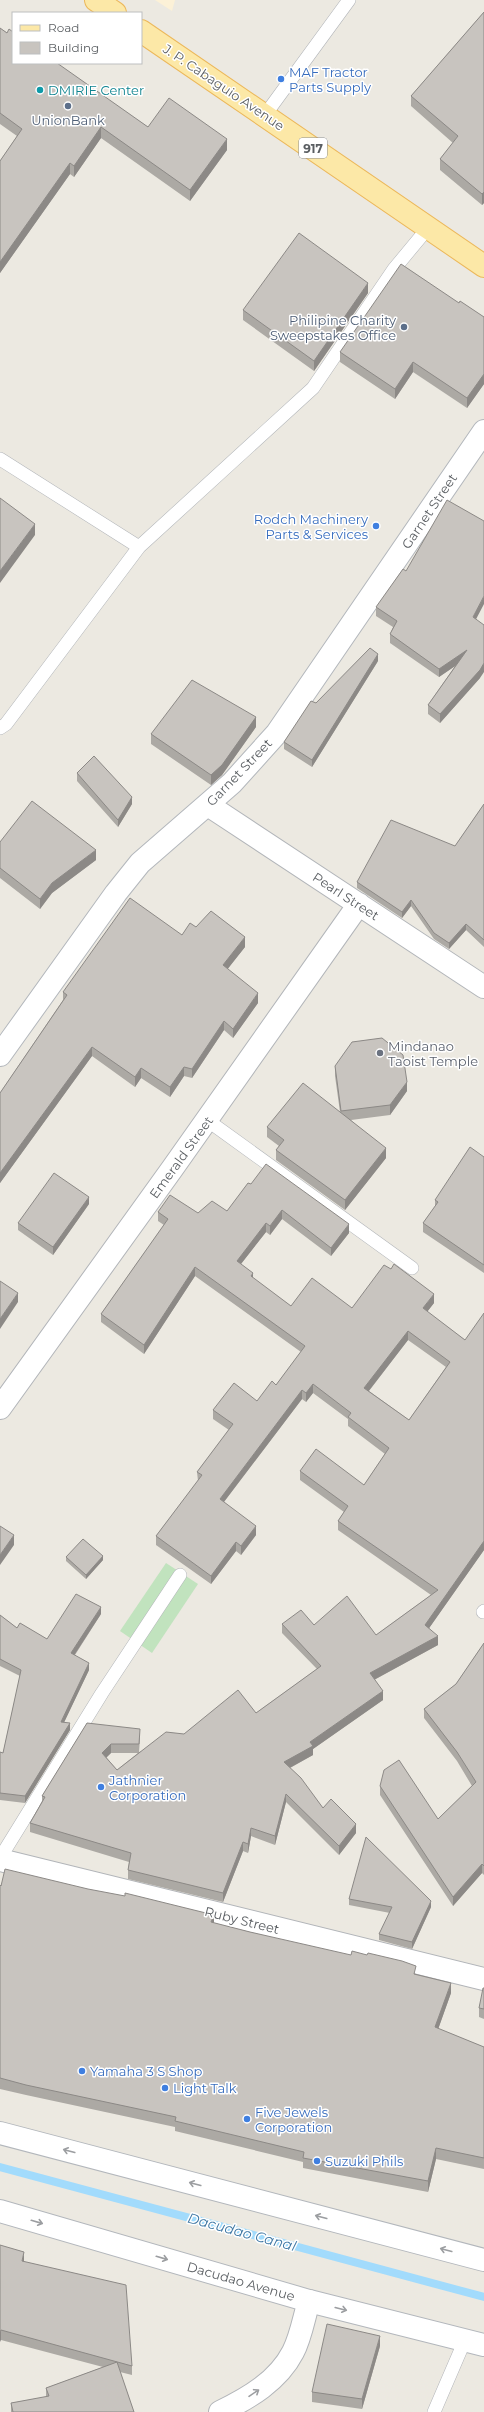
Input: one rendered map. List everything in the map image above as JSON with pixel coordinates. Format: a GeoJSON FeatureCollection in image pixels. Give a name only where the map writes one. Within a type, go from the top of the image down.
{"type":"FeatureCollection","features":[{"type":"Feature","properties":{"kind":"main road"},"geometry":{"type":"LineString","coordinates":[[96,0],[114,12]]}},
{"type":"Feature","properties":{"kind":"main road","name":"J. P. Cabaguio Avenue"},"geometry":{"type":"LineString","coordinates":[[142,32],[484,266]]}},
{"type":"Feature","properties":{"kind":"street","name":"Garnet Street"},"geometry":{"type":"LineString","coordinates":[[0,1055],[116,893],[140,863],[167,837],[208,804],[256,758],[277,733],[484,431]]}},
{"type":"Feature","properties":{"kind":"street","name":"Pearl Street"},"geometry":{"type":"LineString","coordinates":[[208,804],[484,987]]}},
{"type":"Feature","properties":{"kind":"street","name":"Emerald Street"},"geometry":{"type":"LineString","coordinates":[[0,1408],[207,1120],[359,904]]}},
{"type":"Feature","properties":{"kind":"street","name":"Ruby Street"},"geometry":{"type":"LineString","coordinates":[[0,1859],[484,1979]]}},
{"type":"Feature","properties":{"kind":"street"},"geometry":{"type":"LineString","coordinates":[[0,2133],[484,2260]]}},
{"type":"Feature","properties":{"kind":"street","name":"Dacudao Avenue"},"geometry":{"type":"LineString","coordinates":[[0,2211],[308,2301],[475,2342]]}},
{"type":"Feature","properties":{"kind":"street"},"geometry":{"type":"LineString","coordinates":[[220,2412],[261,2389],[280,2371],[294,2351],[308,2301]]}},
{"type":"Feature","properties":{"kind":"lane"},"geometry":{"type":"LineString","coordinates":[[265,115],[349,0]]}},
{"type":"Feature","properties":{"kind":"lane"},"geometry":{"type":"LineString","coordinates":[[0,728],[6,724],[139,546],[313,388],[394,269],[428,228]]}},
{"type":"Feature","properties":{"kind":"lane"},"geometry":{"type":"LineString","coordinates":[[0,458],[139,546]]}},
{"type":"Feature","properties":{"kind":"lane"},"geometry":{"type":"LineString","coordinates":[[207,1120],[412,1268]]}},
{"type":"Feature","properties":{"kind":"lane"},"geometry":{"type":"LineString","coordinates":[[0,1859],[102,1692],[180,1575]]}},
{"type":"Feature","properties":{"kind":"lane"},"geometry":{"type":"LineString","coordinates":[[434,2412],[475,2342]]}},
{"type":"Feature","properties":{"kind":"shaded area"},"geometry":{"type":"Polygon","coordinates":[[[155,0],[175,0],[172,11],[155,0]]]}},
{"type":"Feature","properties":{"kind":"green space"},"geometry":{"type":"Polygon","coordinates":[[[166,1563],[198,1584],[152,1653],[120,1631],[166,1563]]]}},
{"type":"Feature","properties":{"kind":"building"},"geometry":{"type":"Polygon","coordinates":[[[484,12],[484,192],[482,194],[440,159],[458,136],[411,96],[484,12]]]}},
{"type":"Feature","properties":{"kind":"building"},"geometry":{"type":"Polygon","coordinates":[[[0,28],[7,33],[9,29],[12,31],[12,64],[58,64],[148,127],[169,98],[227,139],[190,190],[101,127],[74,166],[70,163],[0,262],[0,161],[22,129],[0,113],[0,28]]]}},
{"type":"Feature","properties":{"kind":"building"},"geometry":{"type":"Polygon","coordinates":[[[299,233],[368,283],[314,361],[243,310],[299,233]]]}},
{"type":"Feature","properties":{"kind":"building"},"geometry":{"type":"Polygon","coordinates":[[[401,264],[459,303],[460,301],[484,317],[484,374],[467,398],[413,362],[395,389],[340,352],[401,264]]]}},
{"type":"Feature","properties":{"kind":"building"},"geometry":{"type":"Polygon","coordinates":[[[0,498],[35,524],[0,571],[0,498]]]}},
{"type":"Feature","properties":{"kind":"building"},"geometry":{"type":"Polygon","coordinates":[[[447,500],[484,521],[484,596],[473,617],[484,625],[484,663],[480,670],[440,714],[428,705],[467,650],[439,669],[390,634],[397,621],[376,607],[403,569],[406,571],[447,500]]]}},
{"type":"Feature","properties":{"kind":"building"},"geometry":{"type":"Polygon","coordinates":[[[370,648],[378,654],[312,760],[284,742],[311,701],[316,703],[370,648]]]}},
{"type":"Feature","properties":{"kind":"building"},"geometry":{"type":"Polygon","coordinates":[[[192,680],[256,717],[222,765],[211,775],[151,734],[192,680]]]}},
{"type":"Feature","properties":{"kind":"building"},"geometry":{"type":"Polygon","coordinates":[[[94,756],[132,797],[118,820],[77,773],[94,756]]]}},
{"type":"Feature","properties":{"kind":"building"},"geometry":{"type":"Polygon","coordinates":[[[32,801],[96,850],[52,883],[40,899],[0,868],[0,842],[32,801]]]}},
{"type":"Feature","properties":{"kind":"building"},"geometry":{"type":"Polygon","coordinates":[[[484,804],[484,940],[466,924],[449,943],[434,933],[411,900],[402,912],[357,882],[391,820],[455,846],[484,804]]]}},
{"type":"Feature","properties":{"kind":"building"},"geometry":{"type":"Polygon","coordinates":[[[130,898],[182,935],[190,923],[196,927],[211,911],[245,937],[223,965],[258,993],[233,1029],[224,1021],[192,1069],[184,1067],[170,1087],[141,1068],[135,1077],[92,1047],[0,1173],[0,1093],[67,995],[63,992],[130,898]]]}},
{"type":"Feature","properties":{"kind":"building"},"geometry":{"type":"Polygon","coordinates":[[[382,1038],[403,1055],[407,1082],[390,1105],[341,1111],[335,1066],[352,1042],[382,1038]]]}},
{"type":"Feature","properties":{"kind":"building"},"geometry":{"type":"Polygon","coordinates":[[[303,1083],[386,1148],[345,1200],[276,1150],[284,1140],[267,1127],[303,1083]]]}},
{"type":"Feature","properties":{"kind":"building"},"geometry":{"type":"Polygon","coordinates":[[[470,1147],[484,1157],[484,1265],[423,1223],[438,1202],[435,1200],[470,1147]]]}},
{"type":"Feature","properties":{"kind":"building"},"geometry":{"type":"Polygon","coordinates":[[[266,1164],[349,1224],[331,1248],[282,1210],[270,1226],[266,1223],[237,1261],[253,1273],[251,1276],[291,1306],[312,1278],[352,1308],[384,1265],[391,1269],[394,1264],[434,1294],[423,1308],[465,1340],[484,1313],[484,1541],[425,1625],[438,1636],[370,1673],[383,1691],[310,1742],[313,1746],[284,1762],[301,1778],[323,1808],[331,1799],[356,1824],[339,1846],[286,1794],[275,1836],[251,1828],[248,1844],[243,1842],[223,1893],[128,1870],[131,1853],[30,1823],[45,1797],[42,1796],[87,1723],[140,1729],[139,1744],[111,1744],[102,1753],[117,1770],[166,1732],[184,1734],[238,1690],[256,1713],[321,1666],[282,1624],[301,1610],[314,1625],[347,1596],[376,1635],[438,1590],[338,1521],[348,1506],[300,1471],[316,1449],[364,1485],[389,1448],[348,1417],[351,1413],[313,1384],[306,1393],[302,1390],[220,1499],[256,1526],[241,1546],[236,1542],[211,1576],[156,1536],[202,1475],[197,1472],[233,1424],[213,1410],[234,1383],[257,1401],[272,1381],[276,1385],[305,1346],[195,1267],[144,1345],[101,1314],[168,1219],[158,1212],[170,1195],[198,1213],[212,1201],[227,1211],[248,1183],[251,1184],[266,1164]],[[408,1331],[364,1388],[409,1420],[450,1362],[408,1331]]]}},
{"type":"Feature","properties":{"kind":"building"},"geometry":{"type":"Polygon","coordinates":[[[54,1173],[89,1197],[53,1247],[18,1223],[54,1173]]]}},
{"type":"Feature","properties":{"kind":"building"},"geometry":{"type":"Polygon","coordinates":[[[0,1281],[18,1293],[0,1319],[0,1281]]]}},
{"type":"Feature","properties":{"kind":"building"},"geometry":{"type":"Polygon","coordinates":[[[0,1526],[14,1535],[0,1555],[0,1526]]]}},
{"type":"Feature","properties":{"kind":"building"},"geometry":{"type":"Polygon","coordinates":[[[83,1539],[103,1556],[86,1575],[66,1557],[83,1539]]]}},
{"type":"Feature","properties":{"kind":"building"},"geometry":{"type":"Polygon","coordinates":[[[76,1594],[101,1607],[71,1653],[89,1663],[61,1722],[70,1723],[25,1796],[0,1793],[0,1752],[3,1753],[21,1670],[0,1659],[0,1615],[17,1628],[20,1623],[47,1639],[76,1594]]]}},
{"type":"Feature","properties":{"kind":"building"},"geometry":{"type":"Polygon","coordinates":[[[484,1643],[484,1866],[482,1864],[453,1897],[380,1786],[384,1770],[399,1760],[438,1819],[476,1782],[457,1752],[424,1709],[456,1684],[484,1643]]]}},
{"type":"Feature","properties":{"kind":"building"},"geometry":{"type":"Polygon","coordinates":[[[366,1837],[431,1901],[412,1942],[379,1934],[392,1907],[349,1899],[366,1837]]]}},
{"type":"Feature","properties":{"kind":"building"},"geometry":{"type":"Polygon","coordinates":[[[5,1869],[88,1889],[125,1896],[125,1893],[214,1915],[211,1922],[250,1932],[351,1955],[352,1951],[402,1961],[416,1966],[414,1974],[451,1983],[435,2027],[484,2047],[484,2158],[436,2148],[428,2181],[303,2158],[304,2152],[175,2121],[176,2117],[26,2085],[0,2078],[0,1885],[1,1886],[5,1869]]]}},
{"type":"Feature","properties":{"kind":"building"},"geometry":{"type":"Polygon","coordinates":[[[484,1988],[484,2009],[479,2008],[484,1988]]]}},
{"type":"Feature","properties":{"kind":"building"},"geometry":{"type":"Polygon","coordinates":[[[0,2245],[24,2252],[22,2261],[126,2285],[132,2366],[1,2330],[0,2332],[0,2245]]]}},
{"type":"Feature","properties":{"kind":"building"},"geometry":{"type":"Polygon","coordinates":[[[327,2324],[380,2336],[362,2399],[312,2392],[327,2324]]]}},
{"type":"Feature","properties":{"kind":"building"},"geometry":{"type":"Polygon","coordinates":[[[117,2362],[134,2412],[13,2412],[11,2403],[49,2396],[46,2388],[117,2362]]]}},
{"type":"Feature","properties":{"kind":"waterway","name":"Dacudao Canal"},"geometry":{"type":"LineString","coordinates":[[0,2167],[484,2297]]}},
{"type":"Feature","properties":{"kind":"place","name":"MAF Tractor Parts Supply"},"geometry":{"type":"Point","coordinates":[281,79]}},
{"type":"Feature","properties":{"kind":"place","name":"DMIRIE Center"},"geometry":{"type":"Point","coordinates":[40,90]}},
{"type":"Feature","properties":{"kind":"place","name":"UnionBank"},"geometry":{"type":"Point","coordinates":[68,106]}},
{"type":"Feature","properties":{"kind":"place","name":"Philipine Charity Sweepstakes Office"},"geometry":{"type":"Point","coordinates":[404,327]}},
{"type":"Feature","properties":{"kind":"place","name":"Rodch Machinery Parts & Services"},"geometry":{"type":"Point","coordinates":[376,526]}},
{"type":"Feature","properties":{"kind":"place","name":"Mindanao Taoist Temple"},"geometry":{"type":"Point","coordinates":[380,1053]}},
{"type":"Feature","properties":{"kind":"place","name":"Jathnier Corporation"},"geometry":{"type":"Point","coordinates":[101,1787]}},
{"type":"Feature","properties":{"kind":"place","name":"Yamaha 3 S Shop"},"geometry":{"type":"Point","coordinates":[82,2071]}},
{"type":"Feature","properties":{"kind":"place","name":"Light Talk"},"geometry":{"type":"Point","coordinates":[165,2088]}},
{"type":"Feature","properties":{"kind":"place","name":"Five Jewels Corporation"},"geometry":{"type":"Point","coordinates":[247,2119]}},
{"type":"Feature","properties":{"kind":"place","name":"Suzuki Phils"},"geometry":{"type":"Point","coordinates":[317,2161]}}]}
